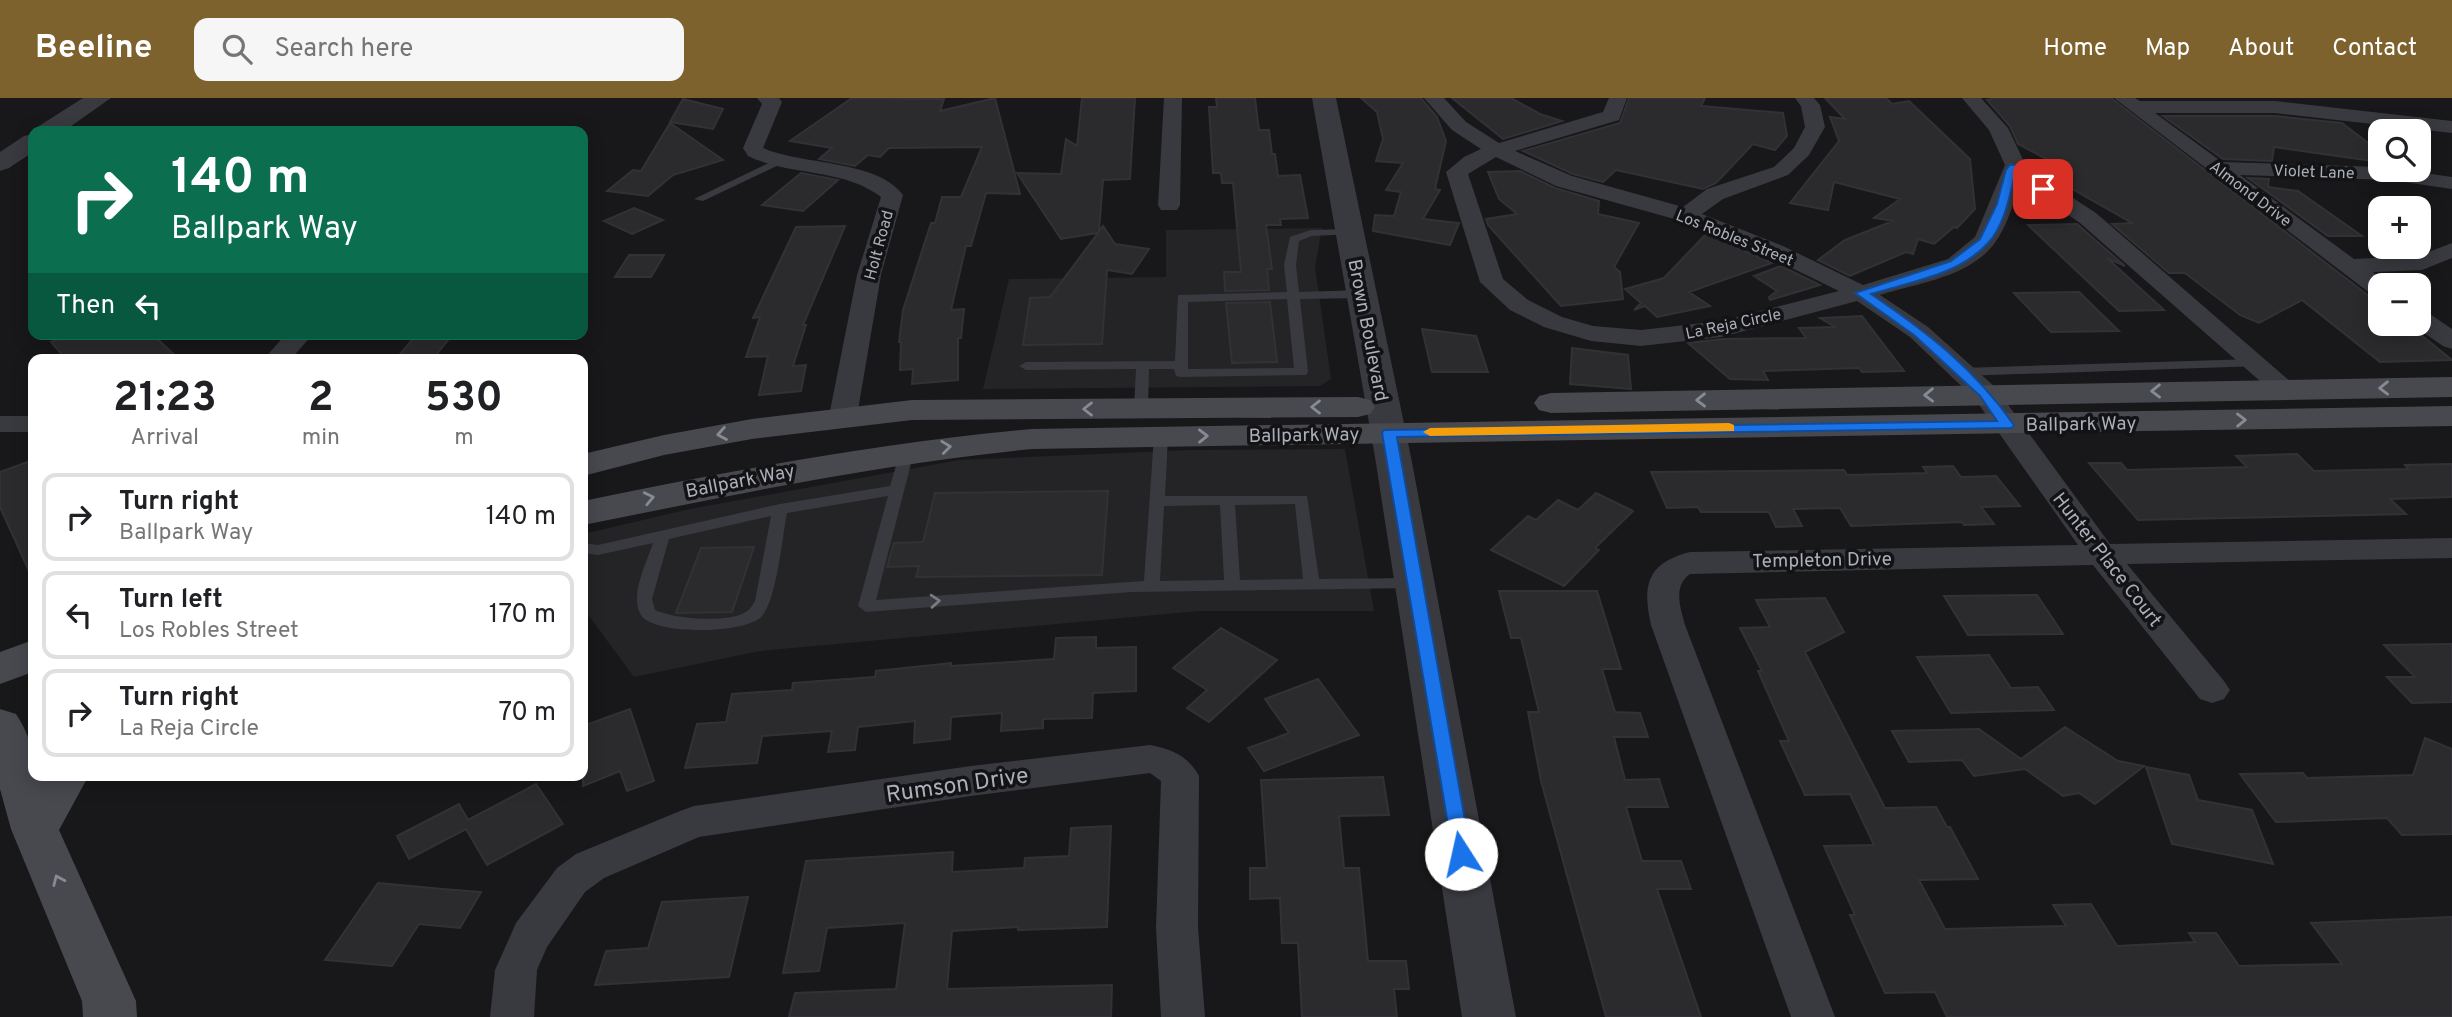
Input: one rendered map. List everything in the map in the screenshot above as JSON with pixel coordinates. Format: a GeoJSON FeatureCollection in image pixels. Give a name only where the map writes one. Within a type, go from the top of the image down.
{"type":"FeatureCollection","features":[{"type":"Feature","properties":{"kind":"main road","name":"Ballpark Way"},"geometry":{"type":"LineString","coordinates":[[1386,420],[1973,382],[2287,390],[2452,387]]}},
{"type":"Feature","properties":{"kind":"main road","name":"Ballpark Way"},"geometry":{"type":"LineString","coordinates":[[588,464],[664,445],[843,416],[912,410],[1151,422],[1386,420],[2007,425],[2452,416]]}},
{"type":"Feature","properties":{"kind":"main road","name":"Ballpark Way"},"geometry":{"type":"LineString","coordinates":[[588,512],[724,482],[907,452],[1032,439],[1151,422]]}},
{"type":"Feature","properties":{"kind":"main road"},"geometry":{"type":"LineString","coordinates":[[0,642],[28,639]]}},
{"type":"Feature","properties":{"kind":"main road"},"geometry":{"type":"LineString","coordinates":[[0,668],[28,657]]}},
{"type":"Feature","properties":{"kind":"main road"},"geometry":{"type":"LineString","coordinates":[[10,733],[36,829],[109,1001],[110,1017]]}},
{"type":"Feature","properties":{"kind":"main road"},"geometry":{"type":"LineString","coordinates":[[36,829],[63,781]]}},
{"type":"Feature","properties":{"kind":"street"},"geometry":{"type":"LineString","coordinates":[[56,126],[99,98]]}},
{"type":"Feature","properties":{"kind":"street","name":"Holt Road"},"geometry":{"type":"LineString","coordinates":[[766,98],[772,103],[753,148],[761,156],[875,183],[892,195],[869,275],[843,416]]}},
{"type":"Feature","properties":{"kind":"street"},"geometry":{"type":"LineString","coordinates":[[1168,205],[1173,98]]}},
{"type":"Feature","properties":{"kind":"street","name":"Brown Boulevard"},"geometry":{"type":"LineString","coordinates":[[1324,98],[1386,420],[1489,1017]]}},
{"type":"Feature","properties":{"kind":"street","name":"Los Robles Street"},"geometry":{"type":"LineString","coordinates":[[1433,98],[1459,126],[1497,150],[1564,181],[1686,215],[1775,251],[1861,293],[1919,332],[1973,382],[2007,425]]}},
{"type":"Feature","properties":{"kind":"street","name":"La Reja Circle"},"geometry":{"type":"LineString","coordinates":[[1618,98],[1612,116],[1586,127],[1497,150],[1469,161],[1457,172],[1492,282],[1519,305],[1553,322],[1591,332],[1641,338],[1695,333],[1861,293],[1956,264],[1985,240],[2003,204],[2014,167]]}},
{"type":"Feature","properties":{"kind":"street"},"geometry":{"type":"LineString","coordinates":[[1686,215],[1714,194],[1781,171],[1802,151],[1815,127],[1810,105],[1804,98]]}},
{"type":"Feature","properties":{"kind":"street"},"geometry":{"type":"LineString","coordinates":[[1971,98],[1998,128],[2014,167],[2088,218],[2287,390]]}},
{"type":"Feature","properties":{"kind":"street"},"geometry":{"type":"LineString","coordinates":[[2129,102],[2275,107],[2452,127]]}},
{"type":"Feature","properties":{"kind":"street","name":"Almond Drive"},"geometry":{"type":"LineString","coordinates":[[2129,102],[2368,280]]}},
{"type":"Feature","properties":{"kind":"street"},"geometry":{"type":"LineString","coordinates":[[0,163],[28,144]]}},
{"type":"Feature","properties":{"kind":"street","name":"Violet Lane"},"geometry":{"type":"LineString","coordinates":[[2217,168],[2390,174],[2452,183]]}},
{"type":"Feature","properties":{"kind":"street"},"geometry":{"type":"LineString","coordinates":[[2349,266],[2421,263],[2452,250]]}},
{"type":"Feature","properties":{"kind":"street"},"geometry":{"type":"LineString","coordinates":[[2431,326],[2452,341]]}},
{"type":"Feature","properties":{"kind":"street"},"geometry":{"type":"LineString","coordinates":[[282,354],[294,340]]}},
{"type":"Feature","properties":{"kind":"street"},"geometry":{"type":"LineString","coordinates":[[0,424],[28,424]]}},
{"type":"Feature","properties":{"kind":"street","name":"Hunter Place Court"},"geometry":{"type":"LineString","coordinates":[[2007,425],[2102,555],[2212,691]]}},
{"type":"Feature","properties":{"kind":"street","name":"Templeton Drive"},"geometry":{"type":"LineString","coordinates":[[1813,1017],[1668,625],[1661,598],[1669,570],[1690,562],[2452,548]]}},
{"type":"Feature","properties":{"kind":"street","name":"Rumson Drive"},"geometry":{"type":"LineString","coordinates":[[512,1017],[516,970],[531,936],[571,880],[590,866],[694,821],[971,781],[1150,759],[1164,762],[1180,776],[1177,928],[1183,1017]]}},
{"type":"Feature","properties":{"kind":"lane"},"geometry":{"type":"LineString","coordinates":[[699,199],[779,161]]}},
{"type":"Feature","properties":{"kind":"lane"},"geometry":{"type":"LineString","coordinates":[[1350,232],[1311,233],[1294,239],[1290,265],[1292,296],[1301,372],[1181,373],[1182,298],[1292,296],[1362,295]]}},
{"type":"Feature","properties":{"kind":"lane"},"geometry":{"type":"LineString","coordinates":[[1973,382],[2255,363]]}},
{"type":"Feature","properties":{"kind":"lane"},"geometry":{"type":"LineString","coordinates":[[1143,365],[1151,422],[1157,501],[1152,586]]}},
{"type":"Feature","properties":{"kind":"lane"},"geometry":{"type":"LineString","coordinates":[[1026,366],[1181,365]]}},
{"type":"Feature","properties":{"kind":"lane"},"geometry":{"type":"LineString","coordinates":[[907,452],[866,606],[1152,586],[1415,583]]}},
{"type":"Feature","properties":{"kind":"lane"},"geometry":{"type":"LineString","coordinates":[[588,549],[598,550],[780,509],[897,490]]}},
{"type":"Feature","properties":{"kind":"lane"},"geometry":{"type":"LineString","coordinates":[[1157,501],[1303,499],[1312,584]]}},
{"type":"Feature","properties":{"kind":"lane"},"geometry":{"type":"LineString","coordinates":[[1227,500],[1232,585]]}},
{"type":"Feature","properties":{"kind":"lane"},"geometry":{"type":"LineString","coordinates":[[663,534],[644,598],[648,612],[658,619],[676,622],[746,620],[756,613],[763,601],[780,509]]}},
{"type":"Feature","properties":{"kind":"shaded area"},"geometry":{"type":"Polygon","coordinates":[[[1322,228],[1315,267],[1331,379],[1320,386],[983,389],[1009,279],[1166,277],[1166,230],[1322,228]]]}},
{"type":"Feature","properties":{"kind":"shaded area"},"geometry":{"type":"Polygon","coordinates":[[[1345,449],[1374,611],[1199,611],[760,651],[634,677],[588,615],[588,533],[690,509],[959,460],[1190,450],[1345,449]]]}},
{"type":"Feature","properties":{"kind":"building"},"geometry":{"type":"Polygon","coordinates":[[[852,98],[944,99],[940,111],[995,98],[1020,194],[986,193],[971,246],[966,246],[951,310],[964,309],[961,338],[958,338],[958,380],[912,384],[913,369],[900,370],[899,342],[903,310],[942,197],[961,197],[982,147],[889,148],[880,157],[868,155],[855,166],[819,159],[832,148],[790,141],[852,98]]]}},
{"type":"Feature","properties":{"kind":"building"},"geometry":{"type":"Polygon","coordinates":[[[1082,98],[1135,98],[1130,179],[1103,180],[1099,231],[1103,226],[1115,244],[1149,249],[1132,274],[1107,270],[1102,344],[1023,345],[1030,298],[1050,297],[1098,233],[1061,239],[1017,173],[1061,174],[1066,139],[1077,146],[1082,98]]]}},
{"type":"Feature","properties":{"kind":"building"},"geometry":{"type":"Polygon","coordinates":[[[1216,98],[1255,98],[1259,130],[1269,130],[1278,176],[1300,175],[1308,218],[1280,219],[1281,225],[1266,225],[1272,269],[1267,269],[1269,290],[1225,291],[1224,272],[1241,272],[1233,183],[1222,183],[1221,173],[1213,173],[1209,107],[1217,107],[1216,98]]]}},
{"type":"Feature","properties":{"kind":"building"},"geometry":{"type":"Polygon","coordinates":[[[1361,98],[1421,98],[1437,117],[1446,141],[1435,189],[1440,190],[1423,219],[1459,223],[1450,245],[1373,231],[1375,215],[1394,216],[1401,192],[1386,190],[1403,163],[1376,161],[1383,139],[1377,112],[1361,98]]]}},
{"type":"Feature","properties":{"kind":"building"},"geometry":{"type":"Polygon","coordinates":[[[1452,98],[1511,98],[1540,114],[1562,121],[1503,139],[1452,98]]]}},
{"type":"Feature","properties":{"kind":"building"},"geometry":{"type":"Polygon","coordinates":[[[1629,98],[1705,98],[1701,106],[1783,113],[1787,136],[1775,150],[1753,144],[1716,183],[1703,189],[1616,170],[1603,182],[1573,174],[1523,151],[1620,123],[1629,98]]]}},
{"type":"Feature","properties":{"kind":"building"},"geometry":{"type":"Polygon","coordinates":[[[1825,98],[1886,98],[1892,104],[1909,101],[1970,159],[1975,209],[1957,228],[1954,227],[1934,244],[1918,239],[1913,254],[1906,252],[1850,276],[1818,260],[1845,240],[1893,221],[1874,218],[1900,199],[1834,182],[1828,210],[1790,203],[1839,141],[1830,117],[1845,119],[1825,98]]]}},
{"type":"Feature","properties":{"kind":"building"},"geometry":{"type":"Polygon","coordinates":[[[2111,98],[2368,295],[2368,336],[2422,336],[2452,360],[2380,362],[2302,300],[2259,323],[2240,315],[2185,273],[2169,273],[2112,224],[2132,223],[2046,174],[2069,171],[2018,144],[2010,126],[1987,100],[2111,98]]]}},
{"type":"Feature","properties":{"kind":"building"},"geometry":{"type":"Polygon","coordinates":[[[683,99],[723,109],[713,129],[670,122],[683,99]]]}},
{"type":"Feature","properties":{"kind":"building"},"geometry":{"type":"Polygon","coordinates":[[[2163,116],[2275,116],[2342,123],[2368,143],[2368,160],[2274,147],[2272,161],[2223,159],[2163,116]]]}},
{"type":"Feature","properties":{"kind":"building"},"geometry":{"type":"Polygon","coordinates":[[[670,123],[723,160],[673,175],[648,196],[607,191],[633,170],[641,171],[670,123]]]}},
{"type":"Feature","properties":{"kind":"building"},"geometry":{"type":"Polygon","coordinates":[[[1520,171],[1555,188],[1599,201],[1598,214],[1639,223],[1614,267],[1620,272],[1623,299],[1561,306],[1488,225],[1486,219],[1517,214],[1499,199],[1488,172],[1520,171]]]}},
{"type":"Feature","properties":{"kind":"building"},"geometry":{"type":"Polygon","coordinates":[[[801,173],[838,180],[803,211],[762,205],[801,173]]]}},
{"type":"Feature","properties":{"kind":"building"},"geometry":{"type":"Polygon","coordinates":[[[2248,178],[2269,179],[2268,187],[2298,191],[2362,236],[2328,236],[2248,178]]]}},
{"type":"Feature","properties":{"kind":"building"},"geometry":{"type":"Polygon","coordinates":[[[634,208],[663,220],[632,234],[604,221],[634,208]]]}},
{"type":"Feature","properties":{"kind":"building"},"geometry":{"type":"Polygon","coordinates":[[[2077,224],[2125,266],[2107,258],[2164,310],[2119,311],[2028,225],[2077,224]]]}},
{"type":"Feature","properties":{"kind":"building"},"geometry":{"type":"Polygon","coordinates":[[[845,226],[803,325],[806,325],[793,366],[806,365],[801,391],[759,395],[768,356],[746,357],[760,317],[753,318],[796,227],[845,226]]]}},
{"type":"Feature","properties":{"kind":"building"},"geometry":{"type":"Polygon","coordinates":[[[1706,234],[1772,263],[1689,292],[1710,306],[1657,317],[1645,306],[1634,310],[1641,303],[1625,289],[1664,278],[1706,234]]]}},
{"type":"Feature","properties":{"kind":"building"},"geometry":{"type":"Polygon","coordinates":[[[629,255],[664,255],[651,277],[615,277],[629,255]]]}},
{"type":"Feature","properties":{"kind":"building"},"geometry":{"type":"Polygon","coordinates":[[[1781,266],[1820,285],[1770,300],[1769,297],[1777,291],[1754,276],[1781,266]]]}},
{"type":"Feature","properties":{"kind":"building"},"geometry":{"type":"Polygon","coordinates":[[[2079,292],[2119,331],[2051,332],[2014,293],[2079,292]]]}},
{"type":"Feature","properties":{"kind":"building"},"geometry":{"type":"Polygon","coordinates":[[[1270,302],[1277,362],[1232,363],[1226,303],[1270,302]]]}},
{"type":"Feature","properties":{"kind":"building"},"geometry":{"type":"Polygon","coordinates":[[[1862,316],[1904,371],[1862,372],[1859,368],[1763,371],[1768,380],[1730,379],[1688,343],[1723,339],[1806,338],[1799,328],[1835,327],[1820,318],[1862,316]]]}},
{"type":"Feature","properties":{"kind":"building"},"geometry":{"type":"Polygon","coordinates":[[[1422,329],[1476,336],[1488,372],[1432,372],[1422,329]]]}},
{"type":"Feature","properties":{"kind":"building"},"geometry":{"type":"Polygon","coordinates":[[[158,340],[174,354],[62,354],[51,342],[158,340]]]}},
{"type":"Feature","properties":{"kind":"building"},"geometry":{"type":"Polygon","coordinates":[[[412,340],[448,340],[437,354],[400,354],[412,340]]]}},
{"type":"Feature","properties":{"kind":"building"},"geometry":{"type":"Polygon","coordinates":[[[1572,348],[1628,355],[1631,389],[1570,384],[1572,348]]]}},
{"type":"Feature","properties":{"kind":"building"},"geometry":{"type":"Polygon","coordinates":[[[2297,454],[2314,471],[2408,469],[2405,465],[2452,464],[2452,497],[2390,499],[2406,514],[2138,520],[2089,463],[2121,463],[2127,470],[2247,467],[2236,456],[2297,454]]]}},
{"type":"Feature","properties":{"kind":"building"},"geometry":{"type":"Polygon","coordinates":[[[28,462],[28,569],[0,507],[0,472],[28,462]]]}},
{"type":"Feature","properties":{"kind":"building"},"geometry":{"type":"Polygon","coordinates":[[[1953,466],[1961,477],[1996,476],[2020,506],[1981,507],[1994,524],[1964,525],[1962,522],[1851,526],[1840,508],[1793,509],[1802,526],[1776,527],[1769,512],[1701,512],[1698,507],[1667,508],[1651,472],[1844,470],[1847,475],[1927,473],[1923,467],[1953,466]]]}},
{"type":"Feature","properties":{"kind":"building"},"geometry":{"type":"Polygon","coordinates":[[[1108,491],[1102,575],[916,577],[919,566],[887,567],[894,543],[923,542],[935,493],[1108,491]]]}},
{"type":"Feature","properties":{"kind":"building"},"geometry":{"type":"Polygon","coordinates":[[[1596,493],[1633,511],[1595,548],[1599,550],[1564,586],[1491,550],[1528,516],[1536,520],[1558,500],[1578,510],[1596,493]]]}},
{"type":"Feature","properties":{"kind":"building"},"geometry":{"type":"Polygon","coordinates":[[[754,547],[732,612],[676,613],[701,548],[754,547]]]}},
{"type":"Feature","properties":{"kind":"building"},"geometry":{"type":"Polygon","coordinates":[[[1499,591],[1597,591],[1621,669],[1602,669],[1615,712],[1640,713],[1648,737],[1614,737],[1625,780],[1659,779],[1668,807],[1626,807],[1642,861],[1681,861],[1691,889],[1657,889],[1701,1017],[1606,1017],[1541,781],[1528,712],[1539,712],[1521,638],[1511,638],[1499,591]]]}},
{"type":"Feature","properties":{"kind":"building"},"geometry":{"type":"Polygon","coordinates":[[[2037,595],[2063,634],[1968,635],[1944,596],[2037,595]]]}},
{"type":"Feature","properties":{"kind":"building"},"geometry":{"type":"Polygon","coordinates":[[[1825,598],[1844,632],[1805,652],[1885,808],[1936,807],[1978,879],[1919,880],[1945,929],[2066,926],[2053,905],[2091,904],[2117,946],[2195,942],[2189,933],[2216,933],[2239,966],[2342,964],[2311,923],[2452,917],[2452,1017],[1947,1017],[1935,992],[1885,993],[1850,915],[1855,915],[1824,846],[1874,845],[1850,794],[1805,795],[1780,741],[1789,741],[1758,671],[1762,671],[1740,628],[1770,627],[1756,600],[1825,598]]]}},
{"type":"Feature","properties":{"kind":"building"},"geometry":{"type":"Polygon","coordinates":[[[1221,628],[1277,660],[1209,722],[1187,708],[1207,690],[1173,668],[1221,628]]]}},
{"type":"Feature","properties":{"kind":"building"},"geometry":{"type":"Polygon","coordinates":[[[1096,637],[1096,648],[1136,647],[1136,691],[1093,693],[1092,718],[1043,719],[1043,728],[1001,731],[1002,713],[951,717],[950,739],[914,743],[915,721],[858,727],[855,750],[828,752],[832,731],[762,736],[757,763],[685,768],[697,724],[726,722],[732,694],[792,690],[793,683],[875,677],[876,671],[951,663],[951,666],[1054,659],[1056,638],[1096,637]]]}},
{"type":"Feature","properties":{"kind":"building"},"geometry":{"type":"Polygon","coordinates":[[[2452,644],[2452,702],[2412,703],[2387,677],[2415,677],[2384,645],[2452,644]]]}},
{"type":"Feature","properties":{"kind":"building"},"geometry":{"type":"Polygon","coordinates":[[[1989,655],[2011,688],[2038,687],[2054,710],[1951,713],[1917,657],[1989,655]]]}},
{"type":"Feature","properties":{"kind":"building"},"geometry":{"type":"Polygon","coordinates":[[[1318,679],[1359,735],[1264,771],[1248,748],[1289,733],[1265,699],[1318,679]]]}},
{"type":"Feature","properties":{"kind":"building"},"geometry":{"type":"Polygon","coordinates":[[[630,709],[654,781],[627,791],[620,771],[583,786],[583,781],[588,781],[588,724],[630,709]]]}},
{"type":"Feature","properties":{"kind":"building"},"geometry":{"type":"Polygon","coordinates":[[[2065,727],[2118,761],[2144,766],[2095,804],[2079,793],[2063,796],[2025,769],[1974,776],[1962,760],[1909,762],[1892,731],[1979,729],[2021,759],[2065,727]]]}},
{"type":"Feature","properties":{"kind":"building"},"geometry":{"type":"Polygon","coordinates":[[[2425,738],[2452,749],[2452,834],[2402,835],[2387,818],[2276,822],[2240,774],[2303,773],[2307,778],[2413,775],[2425,738]]]}},
{"type":"Feature","properties":{"kind":"building"},"geometry":{"type":"Polygon","coordinates":[[[2146,767],[2189,775],[2198,800],[2252,810],[2273,864],[2172,844],[2146,767]]]}},
{"type":"Feature","properties":{"kind":"building"},"geometry":{"type":"Polygon","coordinates":[[[1383,777],[1389,815],[1339,816],[1344,868],[1359,868],[1368,961],[1406,961],[1409,989],[1394,989],[1397,1017],[1302,1017],[1298,943],[1282,943],[1280,898],[1250,899],[1250,868],[1267,868],[1261,780],[1383,777]]]}},
{"type":"Feature","properties":{"kind":"building"},"geometry":{"type":"Polygon","coordinates":[[[536,784],[563,824],[487,865],[466,829],[409,859],[397,836],[459,804],[468,820],[536,784]]]}},
{"type":"Feature","properties":{"kind":"building"},"geometry":{"type":"Polygon","coordinates":[[[1111,826],[1107,927],[1018,930],[1018,927],[952,931],[947,989],[1112,985],[1111,1017],[789,1017],[795,993],[896,989],[905,923],[827,928],[819,971],[783,973],[806,861],[953,852],[952,872],[1024,868],[1025,858],[1069,856],[1071,828],[1111,826]]]}},
{"type":"Feature","properties":{"kind":"building"},"geometry":{"type":"Polygon","coordinates":[[[378,883],[481,892],[460,928],[419,924],[392,966],[325,960],[378,883]]]}},
{"type":"Feature","properties":{"kind":"building"},"geometry":{"type":"Polygon","coordinates":[[[748,897],[729,977],[595,985],[606,951],[648,948],[662,902],[748,897]]]}},
{"type":"Feature","properties":{"kind":"slow traffic"},"geometry":{"type":"LineString","coordinates":[[1430,432],[1729,428]]}},
{"type":"Feature","properties":{"kind":"route"},"geometry":{"type":"LineString","coordinates":[[1461,854],[1389,433],[2007,425],[1985,393],[1919,332],[1861,293],[1956,264],[1985,240],[2003,204],[2014,167],[2043,189]]}}]}
